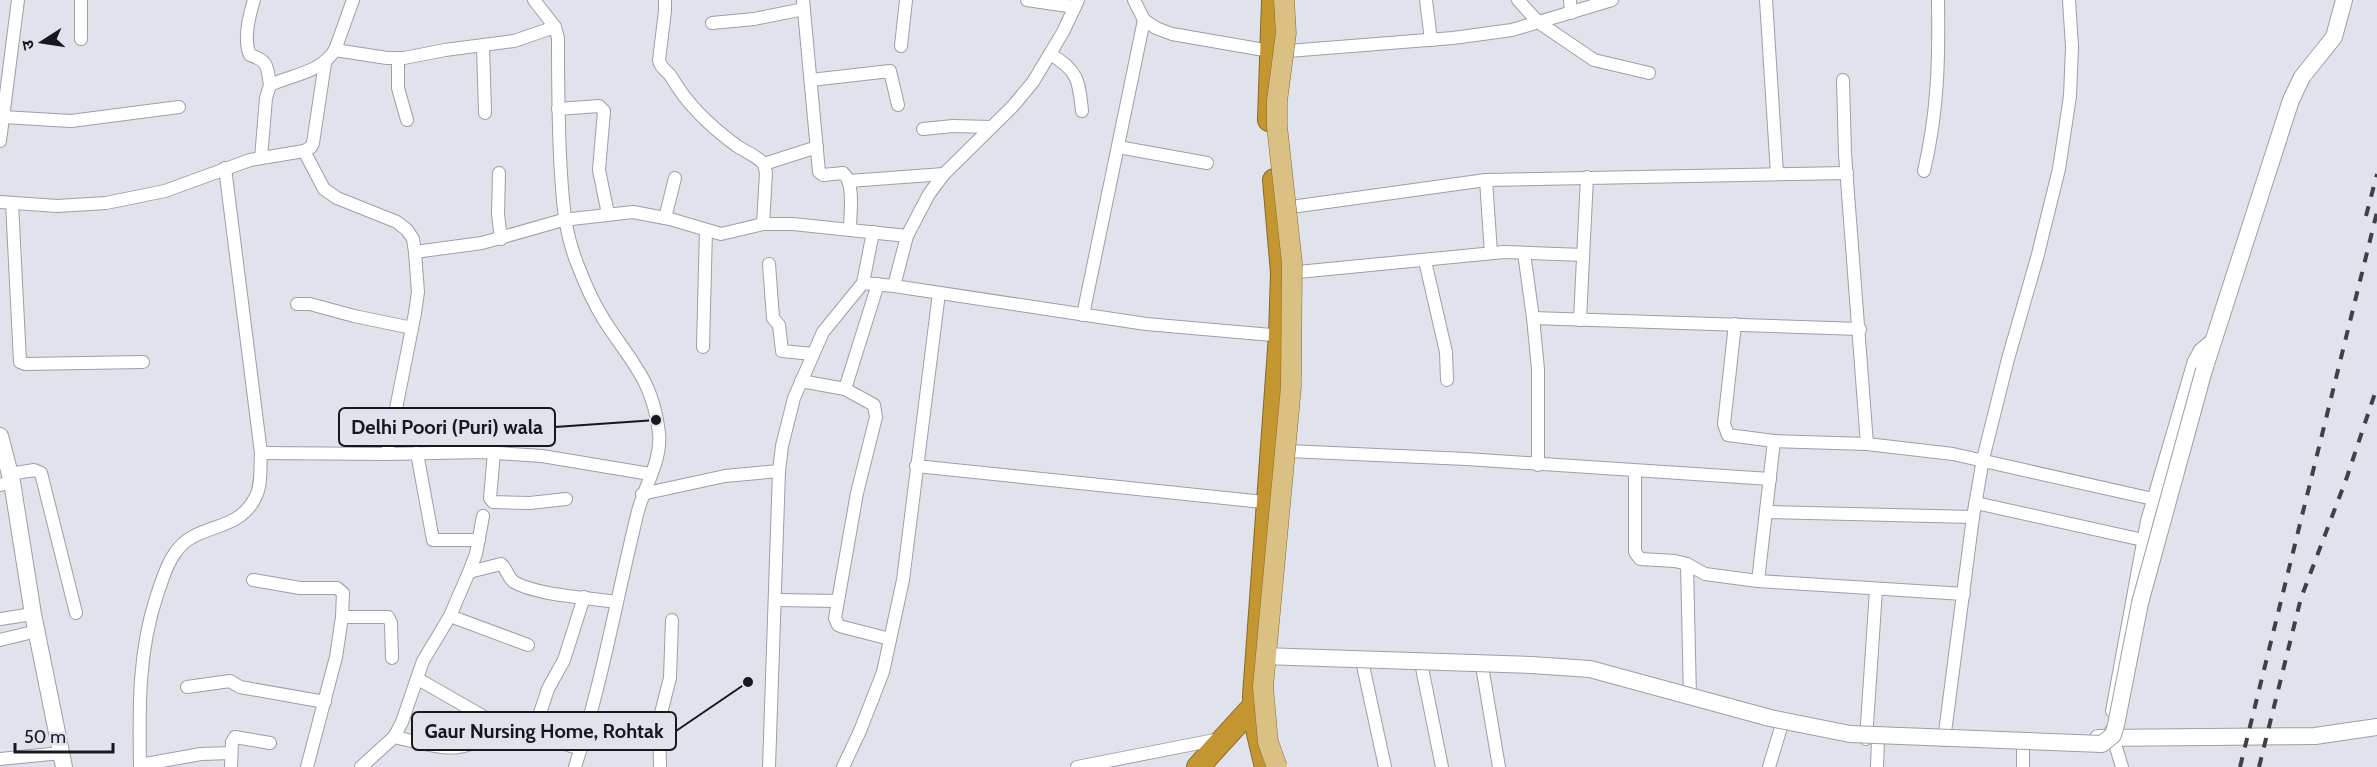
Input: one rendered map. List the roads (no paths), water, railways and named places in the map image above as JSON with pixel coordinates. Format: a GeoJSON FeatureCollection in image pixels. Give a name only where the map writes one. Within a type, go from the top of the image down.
{"type":"FeatureCollection","features":[{"type":"Feature","properties":{"kind":"highway"},"geometry":{"type":"LineString","coordinates":[[1266,767],[1255,721],[1261,698],[1289,336],[1298,272],[1273,0]]}},
{"type":"Feature","properties":{"kind":"highway"},"geometry":{"type":"LineString","coordinates":[[1276,503],[1288,451],[1289,336],[1268,110],[1279,51],[1291,17],[1289,0]]}},
{"type":"Feature","properties":{"kind":"highway"},"geometry":{"type":"LineString","coordinates":[[1198,767],[1261,698]]}},
{"type":"Feature","properties":{"kind":"highway"},"geometry":{"type":"LineString","coordinates":[[1261,698],[1270,712],[1283,767]]}},
{"type":"Feature","properties":{"kind":"main road"},"geometry":{"type":"LineString","coordinates":[[1277,767],[1268,742],[1263,687],[1264,656],[1291,387],[1292,263],[1277,126],[1277,101],[1286,33],[1284,0]]}},
{"type":"Feature","properties":{"kind":"street"},"geometry":{"type":"LineString","coordinates":[[0,141],[3,98],[18,0]]}},
{"type":"Feature","properties":{"kind":"street"},"geometry":{"type":"LineString","coordinates":[[81,0],[81,39]]}},
{"type":"Feature","properties":{"kind":"street"},"geometry":{"type":"LineString","coordinates":[[254,0],[250,13],[247,48],[250,55],[266,63],[270,85],[266,98],[261,158]]}},
{"type":"Feature","properties":{"kind":"street"},"geometry":{"type":"LineString","coordinates":[[143,362],[25,364],[20,362],[6,202],[57,206],[106,203],[165,191],[225,168],[261,158],[304,151],[313,143],[325,63],[335,50],[353,0]]}},
{"type":"Feature","properties":{"kind":"street"},"geometry":{"type":"LineString","coordinates":[[534,0],[555,27],[558,38],[558,109],[563,220],[576,262],[603,319],[640,370],[650,390],[659,434],[659,450],[642,494],[616,602],[606,655],[575,767]]}},
{"type":"Feature","properties":{"kind":"street"},"geometry":{"type":"LineString","coordinates":[[664,0],[660,66],[671,75],[677,89],[719,133],[764,164],[766,173],[763,224]]}},
{"type":"Feature","properties":{"kind":"street"},"geometry":{"type":"LineString","coordinates":[[901,46],[906,0]]}},
{"type":"Feature","properties":{"kind":"street"},"geometry":{"type":"LineString","coordinates":[[894,285],[907,236],[929,194],[944,174],[1013,106],[1033,82],[1076,3],[1027,0]]}},
{"type":"Feature","properties":{"kind":"street"},"geometry":{"type":"LineString","coordinates":[[1134,0],[1144,20],[1172,34],[1279,51],[1431,40],[1512,30],[1538,22],[1570,6],[1612,0]]}},
{"type":"Feature","properties":{"kind":"street"},"geometry":{"type":"LineString","coordinates":[[1426,0],[1431,40]]}},
{"type":"Feature","properties":{"kind":"street"},"geometry":{"type":"LineString","coordinates":[[1518,0],[1538,22],[1594,60],[1649,73]]}},
{"type":"Feature","properties":{"kind":"street"},"geometry":{"type":"LineString","coordinates":[[1766,0],[1776,174]]}},
{"type":"Feature","properties":{"kind":"street"},"geometry":{"type":"LineString","coordinates":[[1924,171],[1937,99],[1938,0]]}},
{"type":"Feature","properties":{"kind":"street"},"geometry":{"type":"LineString","coordinates":[[1944,740],[1973,517],[1983,459],[2059,169],[2070,96],[2072,47],[2069,0]]}},
{"type":"Feature","properties":{"kind":"street"},"geometry":{"type":"LineString","coordinates":[[1264,656],[1531,665],[1596,670],[1770,718],[1850,734],[2102,744],[2112,735],[2116,725],[2140,603],[2212,340],[2291,100],[2302,77],[2334,37],[2344,0]]}},
{"type":"Feature","properties":{"kind":"street"},"geometry":{"type":"LineString","coordinates":[[712,23],[754,19],[804,4],[820,174],[843,174],[849,181],[850,229]]}},
{"type":"Feature","properties":{"kind":"street"},"geometry":{"type":"LineString","coordinates":[[1083,315],[1144,20]]}},
{"type":"Feature","properties":{"kind":"street"},"geometry":{"type":"LineString","coordinates":[[335,50],[398,58],[514,41],[555,27]]}},
{"type":"Feature","properties":{"kind":"street"},"geometry":{"type":"LineString","coordinates":[[483,46],[485,113]]}},
{"type":"Feature","properties":{"kind":"street"},"geometry":{"type":"LineString","coordinates":[[1050,54],[1070,68],[1076,76],[1080,87],[1082,111]]}},
{"type":"Feature","properties":{"kind":"street"},"geometry":{"type":"LineString","coordinates":[[398,58],[399,95],[407,120]]}},
{"type":"Feature","properties":{"kind":"street"},"geometry":{"type":"LineString","coordinates":[[270,85],[325,63]]}},
{"type":"Feature","properties":{"kind":"street"},"geometry":{"type":"LineString","coordinates":[[811,80],[890,71],[898,105]]}},
{"type":"Feature","properties":{"kind":"street"},"geometry":{"type":"LineString","coordinates":[[1842,80],[1867,444]]}},
{"type":"Feature","properties":{"kind":"street"},"geometry":{"type":"LineString","coordinates":[[558,109],[599,106],[604,111],[599,170],[608,214]]}},
{"type":"Feature","properties":{"kind":"street"},"geometry":{"type":"LineString","coordinates":[[3,117],[72,121],[179,107]]}},
{"type":"Feature","properties":{"kind":"street"},"geometry":{"type":"LineString","coordinates":[[923,129],[953,126],[991,127]]}},
{"type":"Feature","properties":{"kind":"street"},"geometry":{"type":"LineString","coordinates":[[764,164],[817,147]]}},
{"type":"Feature","properties":{"kind":"street"},"geometry":{"type":"LineString","coordinates":[[1118,147],[1207,163]]}},
{"type":"Feature","properties":{"kind":"street"},"geometry":{"type":"LineString","coordinates":[[304,151],[324,189],[337,198],[397,222],[413,239],[418,292],[387,454]]}},
{"type":"Feature","properties":{"kind":"street"},"geometry":{"type":"LineString","coordinates":[[225,168],[261,453],[256,497],[235,521],[192,536],[183,542],[166,570],[148,628],[143,655],[139,695],[140,766],[201,754],[231,753]]}},
{"type":"Feature","properties":{"kind":"street"},"geometry":{"type":"LineString","coordinates":[[1291,207],[1486,180],[1847,173]]}},
{"type":"Feature","properties":{"kind":"street"},"geometry":{"type":"LineString","coordinates":[[499,174],[498,214],[501,239]]}},
{"type":"Feature","properties":{"kind":"street"},"geometry":{"type":"LineString","coordinates":[[849,181],[944,174]]}},
{"type":"Feature","properties":{"kind":"street"},"geometry":{"type":"LineString","coordinates":[[1580,320],[1587,177]]}},
{"type":"Feature","properties":{"kind":"street"},"geometry":{"type":"LineString","coordinates":[[665,218],[675,178]]}},
{"type":"Feature","properties":{"kind":"street"},"geometry":{"type":"LineString","coordinates":[[1486,180],[1491,253]]}},
{"type":"Feature","properties":{"kind":"street"},"geometry":{"type":"LineString","coordinates":[[415,252],[454,248],[501,239],[563,220],[638,212],[721,234],[729,234],[763,224],[793,224],[907,236]]}},
{"type":"Feature","properties":{"kind":"street"},"geometry":{"type":"LineString","coordinates":[[702,347],[706,230]]}},
{"type":"Feature","properties":{"kind":"street"},"geometry":{"type":"LineString","coordinates":[[769,767],[779,471],[782,446],[794,398],[823,332],[863,283],[873,232]]}},
{"type":"Feature","properties":{"kind":"street"},"geometry":{"type":"LineString","coordinates":[[1298,272],[1491,253],[1583,255]]}},
{"type":"Feature","properties":{"kind":"street"},"geometry":{"type":"LineString","coordinates":[[1524,253],[1538,369],[1538,465]]}},
{"type":"Feature","properties":{"kind":"street"},"geometry":{"type":"LineString","coordinates":[[1425,261],[1446,352],[1447,380]]}},
{"type":"Feature","properties":{"kind":"street"},"geometry":{"type":"LineString","coordinates":[[769,264],[773,318],[780,325],[782,351],[813,354]]}},
{"type":"Feature","properties":{"kind":"street"},"geometry":{"type":"LineString","coordinates":[[863,283],[894,285],[1146,324],[1289,336]]}},
{"type":"Feature","properties":{"kind":"street"},"geometry":{"type":"LineString","coordinates":[[845,389],[878,284]]}},
{"type":"Feature","properties":{"kind":"street"},"geometry":{"type":"LineString","coordinates":[[843,767],[883,672],[903,579],[939,293]]}},
{"type":"Feature","properties":{"kind":"street"},"geometry":{"type":"LineString","coordinates":[[297,304],[318,306],[412,328]]}},
{"type":"Feature","properties":{"kind":"street"},"geometry":{"type":"LineString","coordinates":[[1533,318],[1860,329]]}},
{"type":"Feature","properties":{"kind":"street"},"geometry":{"type":"LineString","coordinates":[[1736,324],[1724,424],[1728,435],[1774,441],[1867,444],[1983,459],[2154,499]]}},
{"type":"Feature","properties":{"kind":"street"},"geometry":{"type":"LineString","coordinates":[[2122,767],[2112,738],[2111,719],[2143,540],[2194,361],[2200,350],[2212,340]]}},
{"type":"Feature","properties":{"kind":"street"},"geometry":{"type":"LineString","coordinates":[[801,381],[845,389],[874,405],[876,417],[857,493],[834,618],[838,625],[890,639]]}},
{"type":"Feature","properties":{"kind":"street"},"geometry":{"type":"LineString","coordinates":[[0,436],[62,760],[20,762],[0,759]]}},
{"type":"Feature","properties":{"kind":"street"},"geometry":{"type":"LineString","coordinates":[[1758,581],[1774,441]]}},
{"type":"Feature","properties":{"kind":"street"},"geometry":{"type":"LineString","coordinates":[[1288,451],[1466,459],[1635,472],[1770,479]]}},
{"type":"Feature","properties":{"kind":"street"},"geometry":{"type":"LineString","coordinates":[[261,453],[495,452],[542,456],[650,474]]}},
{"type":"Feature","properties":{"kind":"street"},"geometry":{"type":"LineString","coordinates":[[495,452],[490,498],[492,502],[566,499]]}},
{"type":"Feature","properties":{"kind":"street"},"geometry":{"type":"LineString","coordinates":[[417,453],[433,540],[479,540]]}},
{"type":"Feature","properties":{"kind":"street"},"geometry":{"type":"LineString","coordinates":[[916,466],[1276,503]]}},
{"type":"Feature","properties":{"kind":"street"},"geometry":{"type":"LineString","coordinates":[[7,480],[37,470],[40,473],[76,613]]}},
{"type":"Feature","properties":{"kind":"street"},"geometry":{"type":"LineString","coordinates":[[642,494],[725,476],[779,471]]}},
{"type":"Feature","properties":{"kind":"street"},"geometry":{"type":"LineString","coordinates":[[1635,472],[1636,557],[1646,561],[1676,561],[1687,564],[1704,574],[1758,581],[1964,594]]}},
{"type":"Feature","properties":{"kind":"street"},"geometry":{"type":"LineString","coordinates":[[1976,503],[2143,540]]}},
{"type":"Feature","properties":{"kind":"street"},"geometry":{"type":"LineString","coordinates":[[1766,512],[1973,517]]}},
{"type":"Feature","properties":{"kind":"street"},"geometry":{"type":"LineString","coordinates":[[361,767],[394,737],[402,722],[423,661],[450,616],[469,572],[479,540],[483,516]]}},
{"type":"Feature","properties":{"kind":"street"},"geometry":{"type":"LineString","coordinates":[[469,572],[501,564],[506,568],[513,582],[519,585],[616,602]]}},
{"type":"Feature","properties":{"kind":"street"},"geometry":{"type":"LineString","coordinates":[[1687,564],[1689,698]]}},
{"type":"Feature","properties":{"kind":"street"},"geometry":{"type":"LineString","coordinates":[[254,580],[300,588],[340,589],[344,597],[336,657],[307,767]]}},
{"type":"Feature","properties":{"kind":"street"},"geometry":{"type":"LineString","coordinates":[[1876,590],[1872,739],[1877,767]]}},
{"type":"Feature","properties":{"kind":"street"},"geometry":{"type":"LineString","coordinates":[[532,734],[548,689],[564,660],[584,597]]}},
{"type":"Feature","properties":{"kind":"street"},"geometry":{"type":"LineString","coordinates":[[776,600],[838,601]]}},
{"type":"Feature","properties":{"kind":"street"},"geometry":{"type":"LineString","coordinates":[[0,619],[33,614]]}},
{"type":"Feature","properties":{"kind":"street"},"geometry":{"type":"LineString","coordinates":[[450,616],[528,645]]}},
{"type":"Feature","properties":{"kind":"street"},"geometry":{"type":"LineString","coordinates":[[342,617],[388,617],[391,623],[392,657]]}},
{"type":"Feature","properties":{"kind":"street"},"geometry":{"type":"LineString","coordinates":[[660,767],[659,721],[670,678],[672,620]]}},
{"type":"Feature","properties":{"kind":"street"},"geometry":{"type":"LineString","coordinates":[[0,640],[37,631]]}},
{"type":"Feature","properties":{"kind":"street"},"geometry":{"type":"LineString","coordinates":[[1264,656],[1602,673],[1782,724],[1872,739],[2023,741],[2315,736],[2377,727]]}},
{"type":"Feature","properties":{"kind":"street"},"geometry":{"type":"LineString","coordinates":[[1362,661],[1385,767]]}},
{"type":"Feature","properties":{"kind":"street"},"geometry":{"type":"LineString","coordinates":[[1421,663],[1442,767]]}},
{"type":"Feature","properties":{"kind":"street"},"geometry":{"type":"LineString","coordinates":[[1482,666],[1499,767]]}},
{"type":"Feature","properties":{"kind":"street"},"geometry":{"type":"LineString","coordinates":[[418,679],[493,722],[581,749]]}},
{"type":"Feature","properties":{"kind":"street"},"geometry":{"type":"LineString","coordinates":[[187,687],[230,681],[240,687],[325,702]]}},
{"type":"Feature","properties":{"kind":"street"},"geometry":{"type":"LineString","coordinates":[[394,737],[447,748],[460,747],[481,737],[493,722]]}},
{"type":"Feature","properties":{"kind":"street"},"geometry":{"type":"LineString","coordinates":[[1769,767],[1782,724]]}},
{"type":"Feature","properties":{"kind":"street"},"geometry":{"type":"LineString","coordinates":[[231,767],[232,742],[235,737],[270,743]]}},
{"type":"Feature","properties":{"kind":"street"},"geometry":{"type":"LineString","coordinates":[[1077,767],[1224,739]]}},
{"type":"Feature","properties":{"kind":"street"},"geometry":{"type":"LineString","coordinates":[[2023,741],[2023,767]]}},
{"type":"Feature","properties":{"kind":"railway"},"geometry":{"type":"LineString","coordinates":[[2366,216],[2377,174]]}},
{"type":"Feature","properties":{"kind":"railway"},"geometry":{"type":"LineString","coordinates":[[2240,767],[2377,212]]}},
{"type":"Feature","properties":{"kind":"railway"},"geometry":{"type":"LineString","coordinates":[[2259,767],[2301,598],[2347,477],[2377,387]]}},
{"type":"Feature","properties":{"kind":"place","name":"Delhi Poori (Puri) wala"},"geometry":{"type":"Point","coordinates":[656,420]}},
{"type":"Feature","properties":{"kind":"place","name":"Gaur Nursing Home, Rohtak"},"geometry":{"type":"Point","coordinates":[748,682]}}]}
